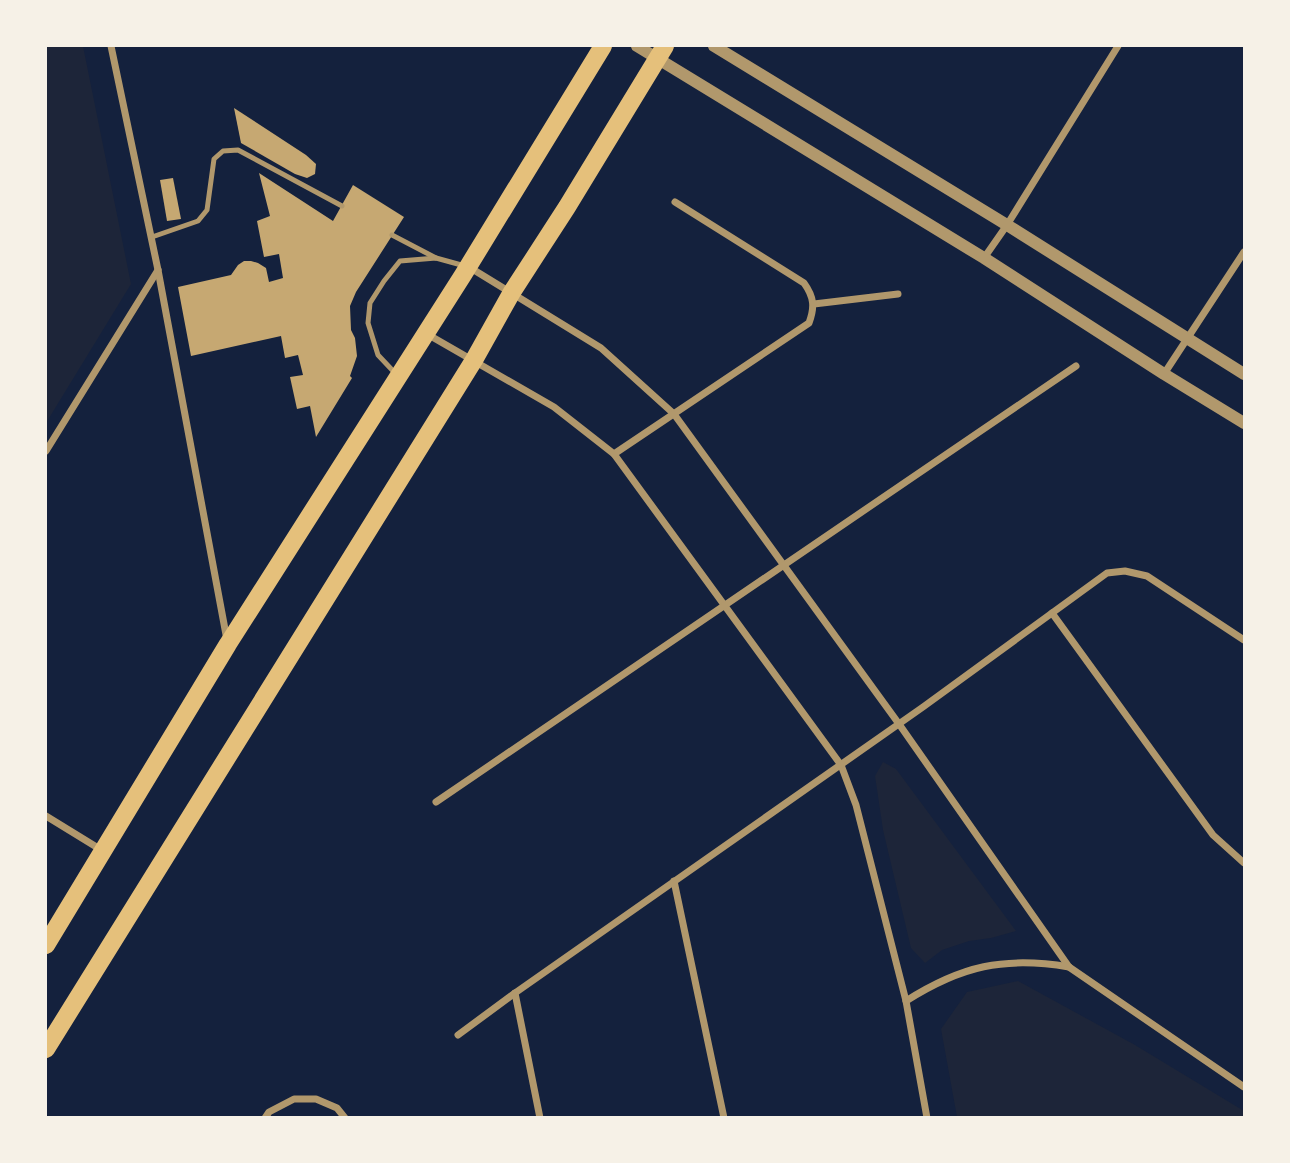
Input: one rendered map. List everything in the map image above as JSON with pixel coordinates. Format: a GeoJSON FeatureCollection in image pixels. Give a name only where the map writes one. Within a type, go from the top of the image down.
{"type":"FeatureCollection","features":[{"type":"Feature","properties":{"kind":"main road"},"geometry":{"type":"LineString","coordinates":[[46,945],[228,644],[468,267],[603,46]]}},
{"type":"Feature","properties":{"kind":"main road"},"geometry":{"type":"LineString","coordinates":[[46,1049],[474,360],[512,292],[661,52]]}},
{"type":"Feature","properties":{"kind":"street"},"geometry":{"type":"LineString","coordinates":[[111,46],[152,237],[228,644]]}},
{"type":"Feature","properties":{"kind":"street"},"geometry":{"type":"LineString","coordinates":[[638,46],[661,52],[1244,423]]}},
{"type":"Feature","properties":{"kind":"street"},"geometry":{"type":"LineString","coordinates":[[714,46],[1244,374]]}},
{"type":"Feature","properties":{"kind":"street"},"geometry":{"type":"LineString","coordinates":[[984,258],[1118,46]]}},
{"type":"Feature","properties":{"kind":"street"},"geometry":{"type":"LineString","coordinates":[[614,454],[809,323],[813,312],[811,292],[804,283],[675,202]]}},
{"type":"Feature","properties":{"kind":"street"},"geometry":{"type":"LineString","coordinates":[[1164,374],[1244,252]]}},
{"type":"Feature","properties":{"kind":"street"},"geometry":{"type":"LineString","coordinates":[[468,267],[601,348],[674,414],[899,724],[1069,967],[1244,1087]]}},
{"type":"Feature","properties":{"kind":"street"},"geometry":{"type":"LineString","coordinates":[[46,451],[158,270]]}},
{"type":"Feature","properties":{"kind":"street"},"geometry":{"type":"LineString","coordinates":[[814,303],[898,294]]}},
{"type":"Feature","properties":{"kind":"street"},"geometry":{"type":"LineString","coordinates":[[426,333],[554,407],[614,454],[841,765],[856,805],[905,1001],[927,1118]]}},
{"type":"Feature","properties":{"kind":"street"},"geometry":{"type":"LineString","coordinates":[[436,802],[1076,366]]}},
{"type":"Feature","properties":{"kind":"street"},"geometry":{"type":"LineString","coordinates":[[458,1035],[899,724],[1107,573],[1125,570],[1147,576],[1244,639]]}},
{"type":"Feature","properties":{"kind":"street"},"geometry":{"type":"LineString","coordinates":[[1052,613],[1213,835],[1244,863]]}},
{"type":"Feature","properties":{"kind":"street"},"geometry":{"type":"LineString","coordinates":[[46,817],[103,852]]}},
{"type":"Feature","properties":{"kind":"street"},"geometry":{"type":"LineString","coordinates":[[674,881],[724,1118]]}},
{"type":"Feature","properties":{"kind":"street"},"geometry":{"type":"LineString","coordinates":[[905,1001],[956,974],[983,966],[1041,962],[1069,967]]}},
{"type":"Feature","properties":{"kind":"street"},"geometry":{"type":"LineString","coordinates":[[515,993],[540,1118]]}},
{"type":"Feature","properties":{"kind":"street"},"geometry":{"type":"LineString","coordinates":[[265,1118],[269,1112],[294,1099],[316,1099],[337,1108],[345,1118]]}},
{"type":"Feature","properties":{"kind":"lane"},"geometry":{"type":"LineString","coordinates":[[152,237],[198,221],[207,210],[214,159],[223,151],[239,150],[342,206]]}},
{"type":"Feature","properties":{"kind":"lane"},"geometry":{"type":"LineString","coordinates":[[392,235],[436,258],[468,267]]}},
{"type":"Feature","properties":{"kind":"lane"},"geometry":{"type":"LineString","coordinates":[[398,377],[378,355],[368,323],[370,303],[400,261],[436,258]]}},
{"type":"Feature","properties":{"kind":"shaded area"},"geometry":{"type":"Polygon","coordinates":[[[46,46],[83,46],[131,284],[46,423],[46,46]]]}},
{"type":"Feature","properties":{"kind":"shaded area"},"geometry":{"type":"Polygon","coordinates":[[[883,762],[896,769],[1016,931],[942,950],[925,963],[911,948],[883,830],[875,776],[883,762]]]}},
{"type":"Feature","properties":{"kind":"shaded area"},"geometry":{"type":"Polygon","coordinates":[[[1018,981],[1135,1045],[1244,1111],[1244,1117],[957,1117],[941,1029],[967,992],[1018,981]]]}},
{"type":"Feature","properties":{"kind":"building"},"geometry":{"type":"Polygon","coordinates":[[[234,108],[306,155],[316,164],[315,174],[307,178],[295,174],[241,143],[234,108]]]}},
{"type":"Feature","properties":{"kind":"building"},"geometry":{"type":"Polygon","coordinates":[[[259,173],[333,221],[353,185],[404,217],[356,292],[350,306],[351,330],[357,356],[350,376],[352,378],[316,437],[310,406],[297,409],[290,377],[303,375],[298,355],[285,358],[281,336],[191,356],[178,287],[231,275],[244,261],[258,263],[266,268],[269,282],[283,278],[279,254],[264,257],[257,221],[270,216],[259,173]]]}},
{"type":"Feature","properties":{"kind":"building"},"geometry":{"type":"Polygon","coordinates":[[[173,178],[181,219],[167,221],[160,180],[173,178]]]}}]}
